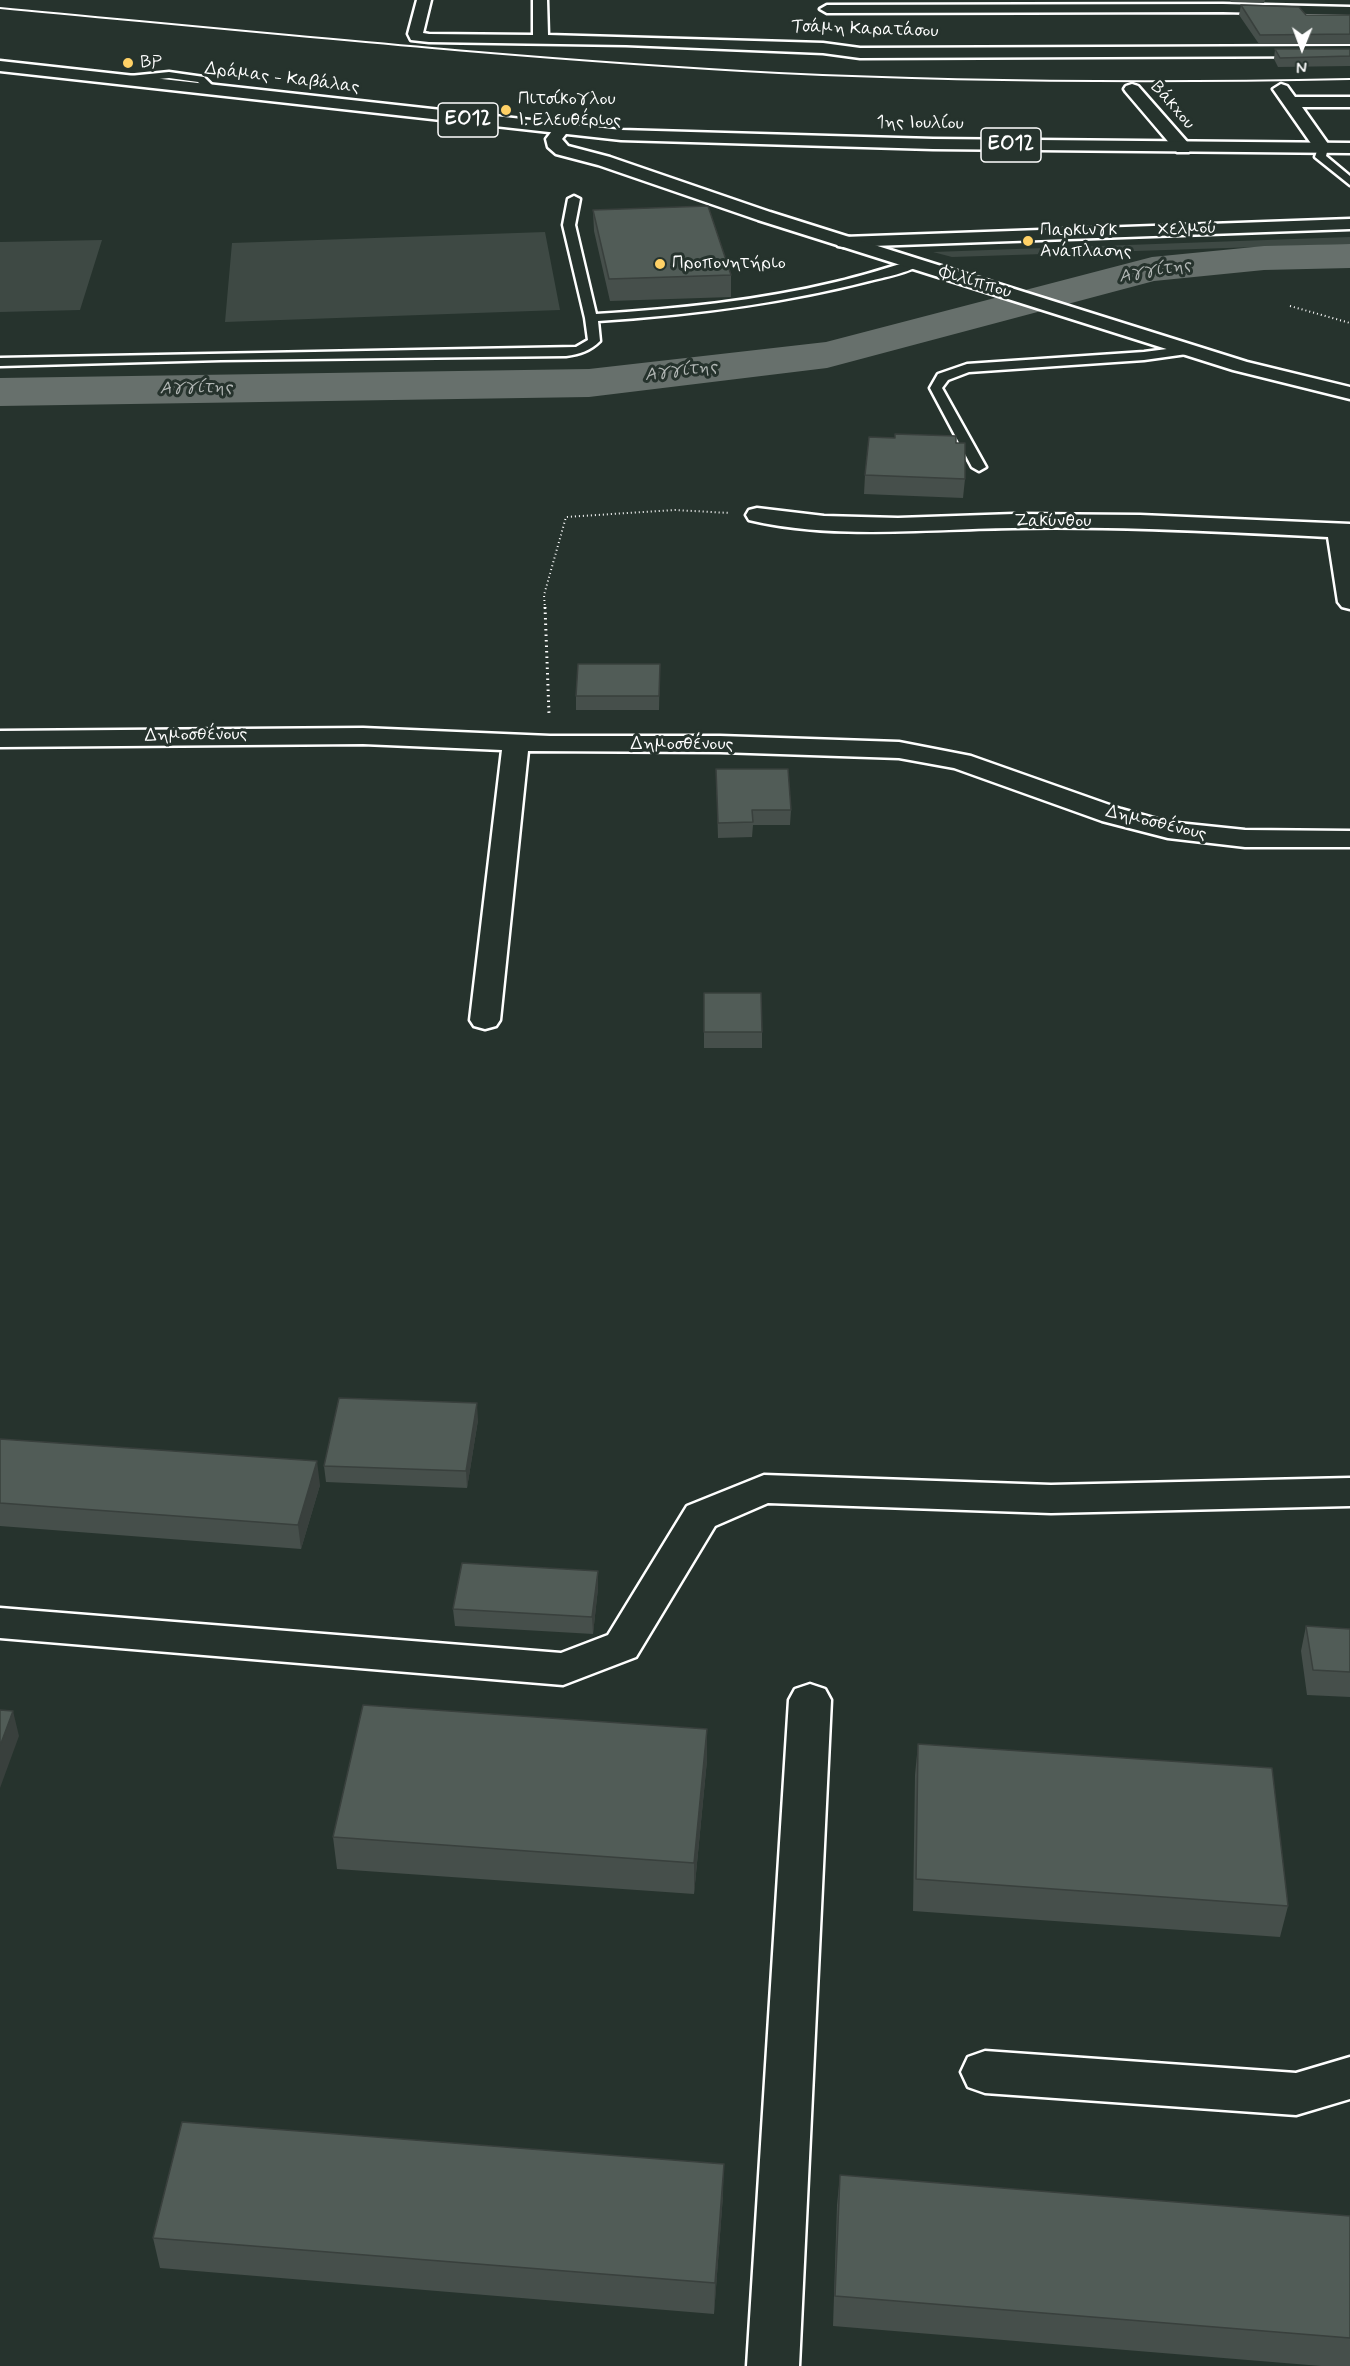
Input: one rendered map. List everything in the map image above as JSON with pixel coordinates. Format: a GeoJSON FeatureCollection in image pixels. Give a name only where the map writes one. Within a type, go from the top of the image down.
{"type":"FeatureCollection","features":[{"type":"Feature","properties":{"kind":"street","name":"Τσάμη Καρατάσου"},"geometry":{"type":"LineString","coordinates":[[424,0],[416,37],[823,48],[860,53],[1350,51]]}},
{"type":"Feature","properties":{"kind":"street"},"geometry":{"type":"LineString","coordinates":[[540,0],[541,39]]}},
{"type":"Feature","properties":{"kind":"street"},"geometry":{"type":"LineString","coordinates":[[1076,4],[1110,66]]}},
{"type":"Feature","properties":{"kind":"street"},"geometry":{"type":"LineString","coordinates":[[1220,4],[1265,67]]}},
{"type":"Feature","properties":{"kind":"street"},"geometry":{"type":"LineString","coordinates":[[828,9],[926,5],[1220,4],[1350,11]]}},
{"type":"Feature","properties":{"kind":"street","name":"Δράμας - Καβάλας"},"geometry":{"type":"LineString","coordinates":[[0,66],[561,130]]}},
{"type":"Feature","properties":{"kind":"street","name":"Βάκχου"},"geometry":{"type":"LineString","coordinates":[[1132,89],[1183,148]]}},
{"type":"Feature","properties":{"kind":"street"},"geometry":{"type":"LineString","coordinates":[[1323,148],[1286,96],[1350,102]]}},
{"type":"Feature","properties":{"kind":"street","name":"Φιλίππου"},"geometry":{"type":"LineString","coordinates":[[375,110],[536,143],[604,161],[844,242],[1190,350],[1263,372],[1350,393]]}},
{"type":"Feature","properties":{"kind":"street"},"geometry":{"type":"LineString","coordinates":[[561,130],[556,134],[554,143],[562,150],[573,154]]}},
{"type":"Feature","properties":{"kind":"street","name":"1ης Ιουλίου"},"geometry":{"type":"LineString","coordinates":[[561,130],[743,140],[1183,148],[1350,148]]}},
{"type":"Feature","properties":{"kind":"street"},"geometry":{"type":"LineString","coordinates":[[595,133],[590,142],[590,151],[604,161]]}},
{"type":"Feature","properties":{"kind":"street","name":"Χελμού"},"geometry":{"type":"LineString","coordinates":[[844,242],[1350,224]]}},
{"type":"Feature","properties":{"kind":"street","name":"Ζακύνθου"},"geometry":{"type":"LineString","coordinates":[[757,515],[824,523],[898,525],[1014,521],[1129,522],[1344,530]]}},
{"type":"Feature","properties":{"kind":"street"},"geometry":{"type":"LineString","coordinates":[[1344,530],[1350,602]]}},
{"type":"Feature","properties":{"kind":"street","name":"Δημοσθένους"},"geometry":{"type":"LineString","coordinates":[[0,739],[363,736],[550,744],[720,744],[915,752],[977,766],[1112,815],[1171,831],[1228,839],[1350,839]]}},
{"type":"Feature","properties":{"kind":"street"},"geometry":{"type":"LineString","coordinates":[[485,1020],[516,743]]}},
{"type":"Feature","properties":{"kind":"street"},"geometry":{"type":"LineString","coordinates":[[0,1623],[563,1669],[622,1646],[701,1516],[764,1489],[1051,1499],[1350,1492]]}},
{"type":"Feature","properties":{"kind":"street"},"geometry":{"type":"LineString","coordinates":[[773,2366],[810,1700]]}},
{"type":"Feature","properties":{"kind":"street"},"geometry":{"type":"LineString","coordinates":[[986,2072],[1296,2094],[1350,2078]]}},
{"type":"Feature","properties":{"kind":"lane"},"geometry":{"type":"LineString","coordinates":[[1323,148],[1320,157],[1350,182]]}},
{"type":"Feature","properties":{"kind":"lane"},"geometry":{"type":"LineString","coordinates":[[0,362],[240,356],[557,353],[580,350],[594,341],[591,318],[569,225],[574,199]]}},
{"type":"Feature","properties":{"kind":"lane"},"geometry":{"type":"LineString","coordinates":[[591,318],[653,314],[769,298],[852,281],[915,264]]}},
{"type":"Feature","properties":{"kind":"lane"},"geometry":{"type":"LineString","coordinates":[[979,467],[936,388],[943,377],[967,368],[1144,356],[1190,350]]}},
{"type":"Feature","properties":{"kind":"path"},"geometry":{"type":"LineString","coordinates":[[1290,306],[1350,323]]}},
{"type":"Feature","properties":{"kind":"path"},"geometry":{"type":"LineString","coordinates":[[550,744],[544,595],[566,517],[675,510],[757,515]]}},
{"type":"Feature","properties":{"kind":"shaded area"},"geometry":{"type":"Polygon","coordinates":[[[545,232],[560,310],[225,322],[232,243],[545,232]]]}},
{"type":"Feature","properties":{"kind":"shaded area"},"geometry":{"type":"Polygon","coordinates":[[[1350,237],[1350,244],[952,257],[933,252],[1350,237]]]}},
{"type":"Feature","properties":{"kind":"shaded area"},"geometry":{"type":"Polygon","coordinates":[[[102,240],[80,310],[0,312],[0,242],[102,240]]]}},
{"type":"Feature","properties":{"kind":"building"},"geometry":{"type":"Polygon","coordinates":[[[1241,5],[1299,7],[1306,15],[1350,15],[1350,34],[1260,35],[1241,5]]]}},
{"type":"Feature","properties":{"kind":"building"},"geometry":{"type":"Polygon","coordinates":[[[1275,49],[1350,49],[1350,56],[1280,58],[1275,49]]]}},
{"type":"Feature","properties":{"kind":"building","name":"Προπονητήριο"},"geometry":{"type":"Polygon","coordinates":[[[708,206],[731,275],[609,279],[593,210],[708,206]]]}},
{"type":"Feature","properties":{"kind":"building"},"geometry":{"type":"Polygon","coordinates":[[[895,434],[956,436],[956,443],[965,443],[965,479],[865,475],[869,437],[895,438],[895,434]]]}},
{"type":"Feature","properties":{"kind":"building"},"geometry":{"type":"Polygon","coordinates":[[[578,664],[660,664],[659,696],[576,696],[578,664]]]}},
{"type":"Feature","properties":{"kind":"building"},"geometry":{"type":"Polygon","coordinates":[[[716,769],[788,769],[791,810],[752,810],[753,822],[718,823],[716,769]]]}},
{"type":"Feature","properties":{"kind":"building"},"geometry":{"type":"Polygon","coordinates":[[[704,993],[761,993],[762,1032],[704,1032],[704,993]]]}},
{"type":"Feature","properties":{"kind":"building"},"geometry":{"type":"Polygon","coordinates":[[[339,1398],[477,1403],[466,1471],[324,1466],[339,1398]]]}},
{"type":"Feature","properties":{"kind":"building"},"geometry":{"type":"Polygon","coordinates":[[[0,1439],[317,1461],[298,1525],[0,1503],[0,1439]]]}},
{"type":"Feature","properties":{"kind":"building"},"geometry":{"type":"Polygon","coordinates":[[[462,1563],[598,1571],[592,1617],[453,1609],[462,1563]]]}},
{"type":"Feature","properties":{"kind":"building"},"geometry":{"type":"Polygon","coordinates":[[[1306,1626],[1350,1629],[1350,1672],[1313,1670],[1306,1626]]]}},
{"type":"Feature","properties":{"kind":"building"},"geometry":{"type":"Polygon","coordinates":[[[363,1705],[707,1729],[694,1863],[333,1837],[363,1705]]]}},
{"type":"Feature","properties":{"kind":"building"},"geometry":{"type":"Polygon","coordinates":[[[0,1710],[13,1711],[0,1746],[0,1710]]]}},
{"type":"Feature","properties":{"kind":"building"},"geometry":{"type":"Polygon","coordinates":[[[918,1744],[1272,1768],[1288,1906],[916,1879],[918,1744]]]}},
{"type":"Feature","properties":{"kind":"building"},"geometry":{"type":"Polygon","coordinates":[[[182,2122],[724,2164],[715,2283],[153,2238],[182,2122]]]}},
{"type":"Feature","properties":{"kind":"building"},"geometry":{"type":"Polygon","coordinates":[[[840,2175],[1350,2216],[1350,2338],[835,2296],[840,2175]]]}},
{"type":"Feature","properties":{"kind":"waterway","name":"Αγγίτης"},"geometry":{"type":"LineString","coordinates":[[0,392],[589,383],[827,355],[1152,269],[1264,258],[1350,256]]}},
{"type":"Feature","properties":{"kind":"railway"},"geometry":{"type":"LineString","coordinates":[[0,8],[487,53],[779,73],[1064,81],[1350,79]]}},
{"type":"Feature","properties":{"kind":"place","name":"BP"},"geometry":{"type":"Point","coordinates":[128,63]}},
{"type":"Feature","properties":{"kind":"place","name":"Πιτσίκογλου Ι. Ελευθέριος"},"geometry":{"type":"Point","coordinates":[506,110]}},
{"type":"Feature","properties":{"kind":"place","name":"Παρκινγκ Ανάπλασης"},"geometry":{"type":"Point","coordinates":[1028,241]}},
{"type":"Feature","properties":{"kind":"place","name":"Προπονητήριο"},"geometry":{"type":"Point","coordinates":[660,264]}}]}
